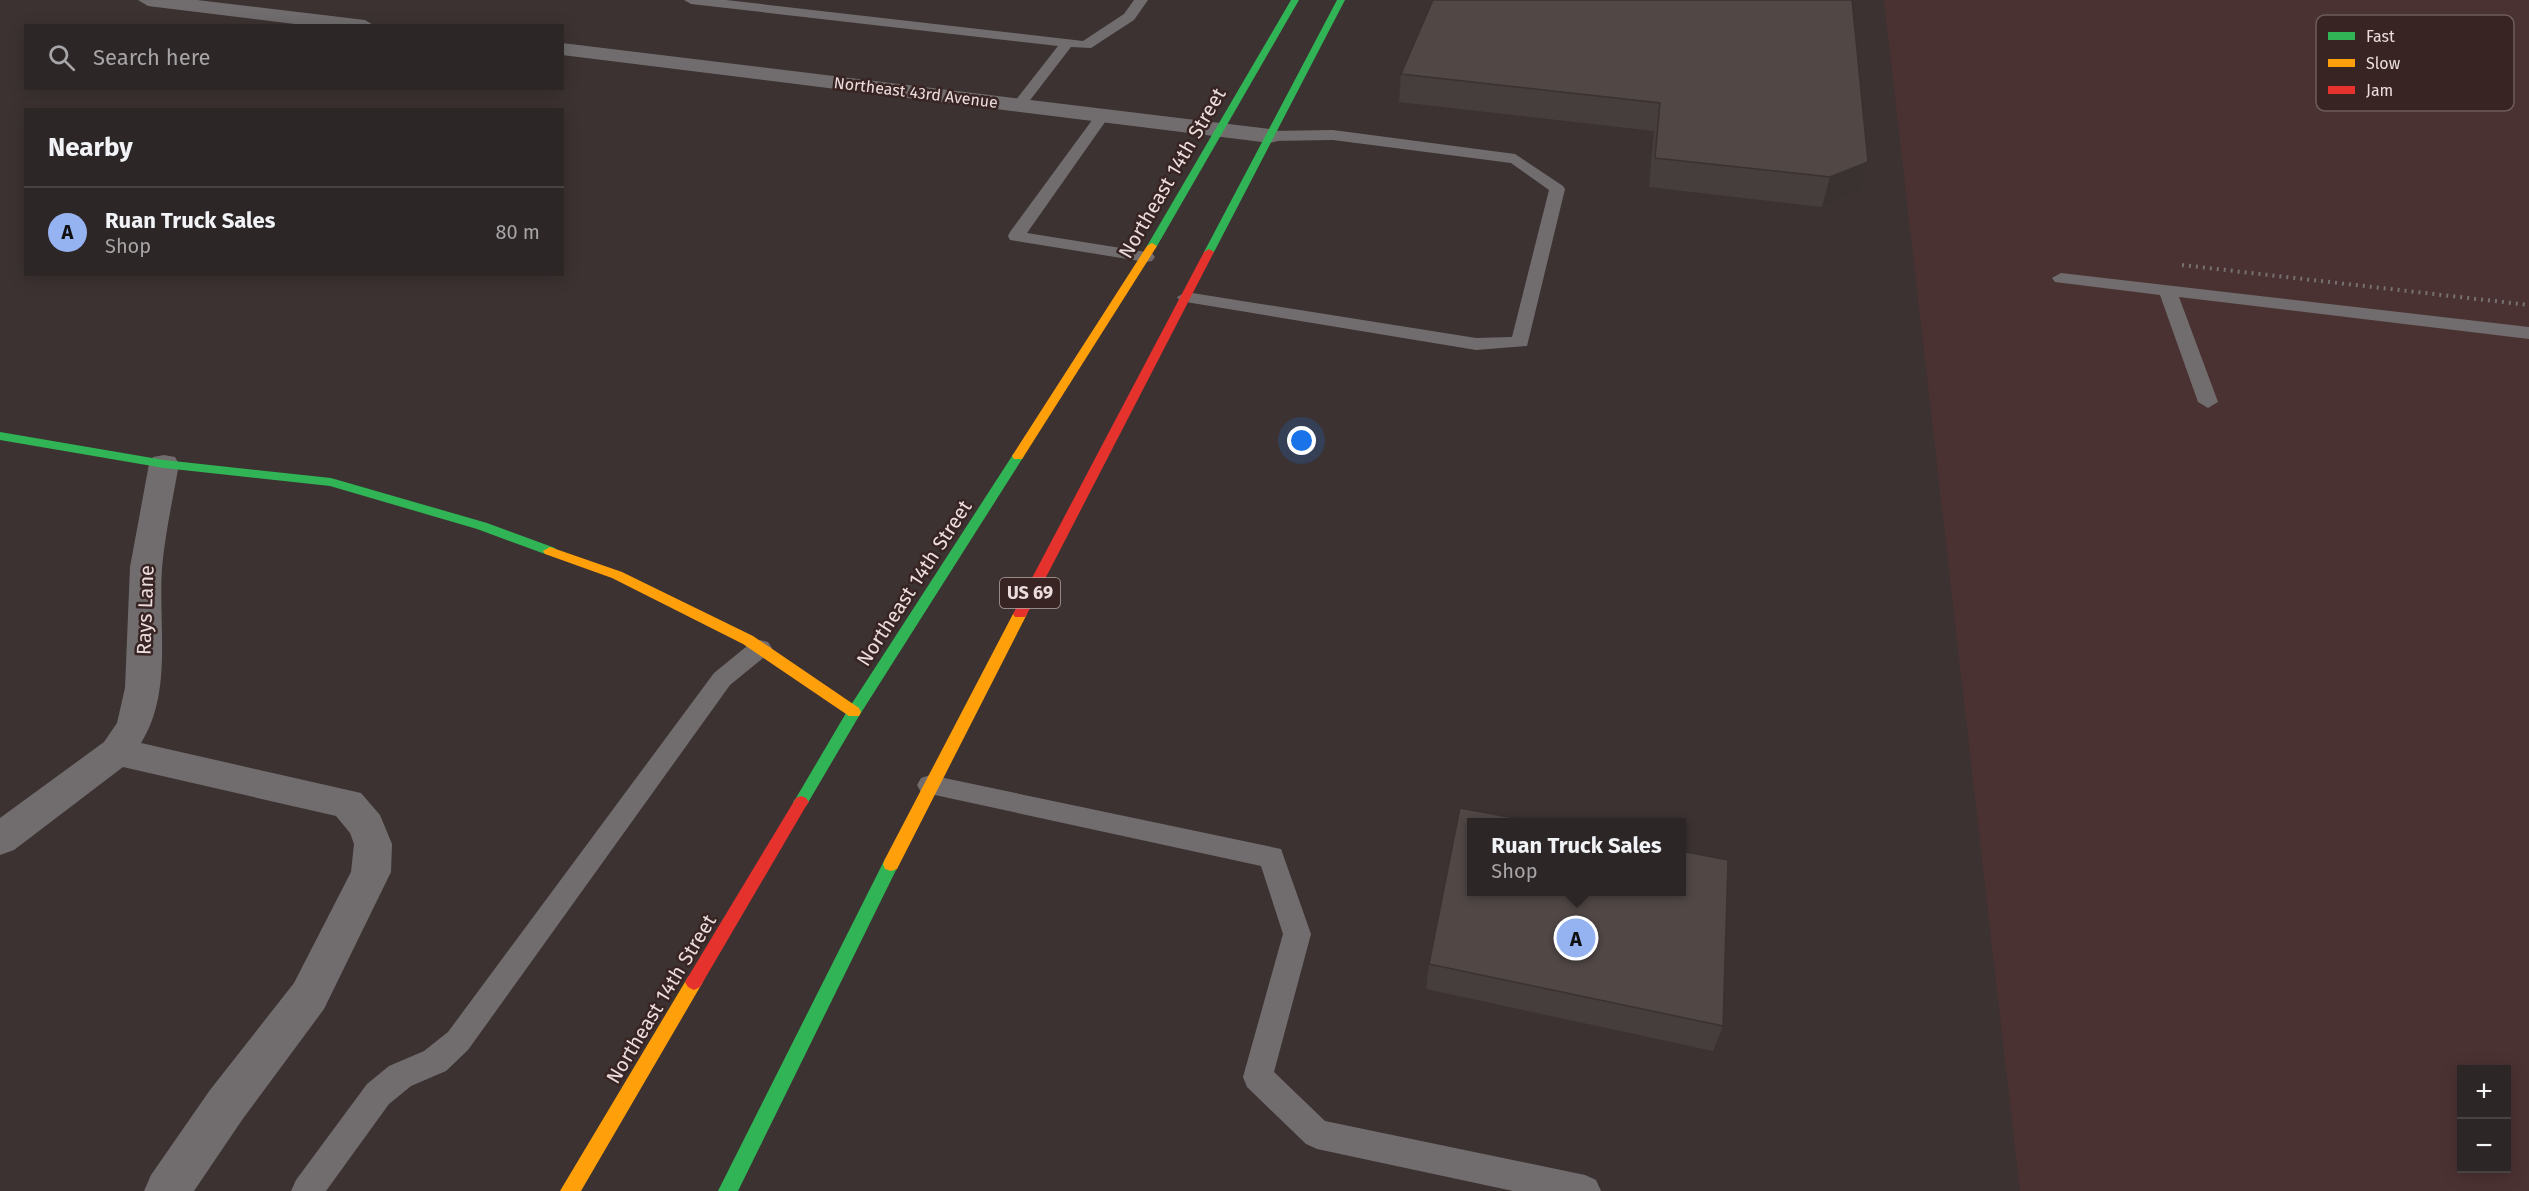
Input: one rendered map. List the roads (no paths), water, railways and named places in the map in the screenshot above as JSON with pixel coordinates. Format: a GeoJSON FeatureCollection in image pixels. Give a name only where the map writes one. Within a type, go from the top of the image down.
{"type":"FeatureCollection","features":[{"type":"Feature","properties":{"kind":"main road","name":"Northeast 14th Street"},"geometry":{"type":"LineString","coordinates":[[570,1191],[854,712],[1146,257],[1295,0]]}},
{"type":"Feature","properties":{"kind":"main road","name":"US 69"},"geometry":{"type":"LineString","coordinates":[[728,1191],[930,785],[1341,0]]}},
{"type":"Feature","properties":{"kind":"main road"},"geometry":{"type":"LineString","coordinates":[[0,436],[164,464],[331,482],[482,526],[617,575],[760,648],[854,712]]}},
{"type":"Feature","properties":{"kind":"street"},"geometry":{"type":"LineString","coordinates":[[148,0],[348,24]]}},
{"type":"Feature","properties":{"kind":"street","name":"Northeast 43rd Avenue"},"geometry":{"type":"LineString","coordinates":[[564,49],[1270,136]]}},
{"type":"Feature","properties":{"kind":"street","name":"Rays Lane"},"geometry":{"type":"LineString","coordinates":[[117,752],[134,725],[143,688],[146,567],[164,464]]}},
{"type":"Feature","properties":{"kind":"street"},"geometry":{"type":"LineString","coordinates":[[0,839],[117,752],[348,804],[366,826],[373,844],[371,872],[309,996],[226,1106],[167,1191]]}},
{"type":"Feature","properties":{"kind":"lane"},"geometry":{"type":"LineString","coordinates":[[691,0],[1086,45],[1128,16],[1141,0]]}},
{"type":"Feature","properties":{"kind":"lane"},"geometry":{"type":"LineString","coordinates":[[1019,105],[1068,43]]}},
{"type":"Feature","properties":{"kind":"lane"},"geometry":{"type":"LineString","coordinates":[[1103,115],[1016,236],[1146,257]]}},
{"type":"Feature","properties":{"kind":"lane"},"geometry":{"type":"LineString","coordinates":[[1186,297],[1476,344],[1520,342],[1557,189],[1515,159],[1334,135],[1270,136]]}},
{"type":"Feature","properties":{"kind":"lane"},"geometry":{"type":"LineString","coordinates":[[2061,278],[2529,333]]}},
{"type":"Feature","properties":{"kind":"lane"},"geometry":{"type":"LineString","coordinates":[[2168,292],[2208,402]]}},
{"type":"Feature","properties":{"kind":"lane"},"geometry":{"type":"LineString","coordinates":[[308,1191],[378,1094],[400,1076],[435,1061],[458,1041],[722,679],[760,648]]}},
{"type":"Feature","properties":{"kind":"lane"},"geometry":{"type":"LineString","coordinates":[[930,785],[1272,857],[1297,934],[1258,1077],[1317,1134],[1585,1191]]}},
{"type":"Feature","properties":{"kind":"railway"},"geometry":{"type":"LineString","coordinates":[[2182,265],[2529,305]]}},
{"type":"Feature","properties":{"kind":"place","name":"Ruan Truck Sales"},"geometry":{"type":"Point","coordinates":[1576,938]}}]}
